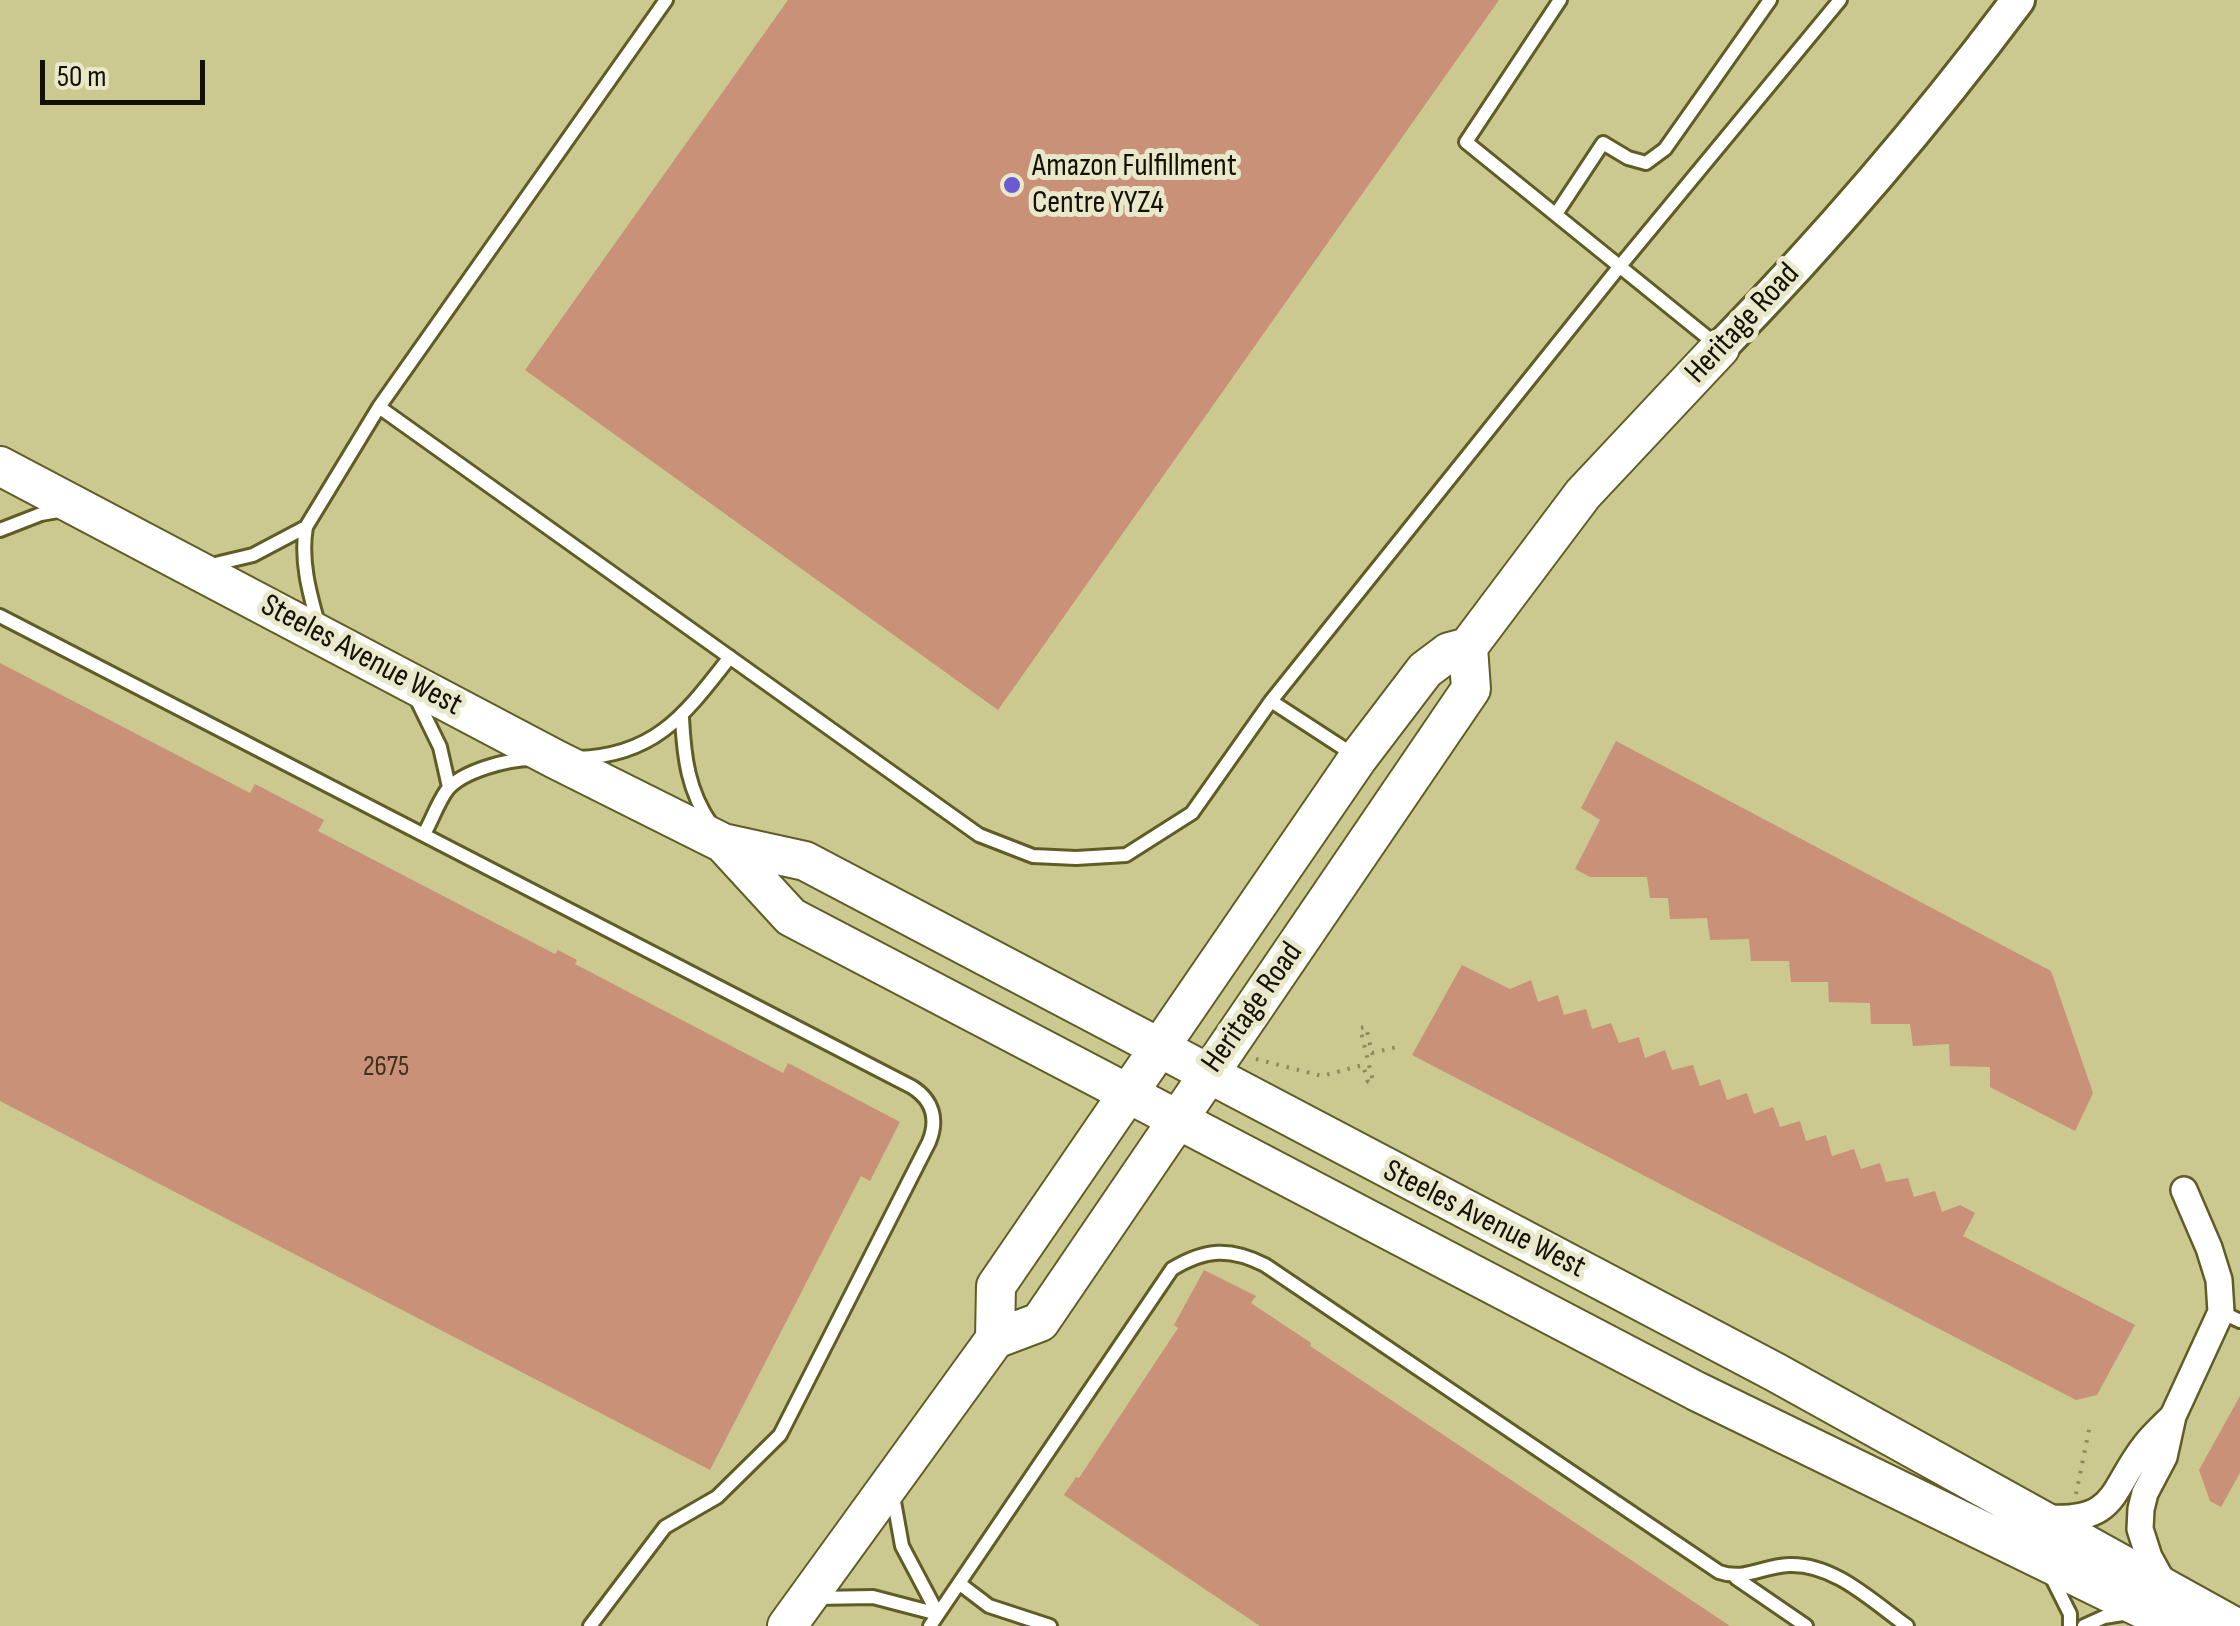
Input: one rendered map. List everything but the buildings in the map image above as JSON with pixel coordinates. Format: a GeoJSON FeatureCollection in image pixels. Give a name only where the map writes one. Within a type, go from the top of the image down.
{"type":"FeatureCollection","features":[{"type":"Feature","properties":{"kind":"main road","name":"Heritage Road"},"geometry":{"type":"LineString","coordinates":[[1468,647],[1471,690],[1040,1322],[995,1339],[996,1286],[1358,758],[1436,658],[1468,647],[1584,494],[1720,348]]}},
{"type":"Feature","properties":{"kind":"main road","name":"Steeles Avenue West"},"geometry":{"type":"LineString","coordinates":[[0,466],[554,759],[723,843],[805,861],[1758,1363],[2034,1518],[2164,1609]]}},
{"type":"Feature","properties":{"kind":"main road","name":"Steeles Avenue West"},"geometry":{"type":"LineString","coordinates":[[723,843],[791,917],[1696,1391],[2038,1558],[2164,1609],[2233,1626]]}},
{"type":"Feature","properties":{"kind":"main road"},"geometry":{"type":"LineString","coordinates":[[797,1612],[995,1339]]}},
{"type":"Feature","properties":{"kind":"street","name":"Heritage Road"},"geometry":{"type":"LineString","coordinates":[[1720,348],[1786,280],[1937,108],[2018,0]]}},
{"type":"Feature","properties":{"kind":"street"},"geometry":{"type":"LineString","coordinates":[[2034,1518],[2088,1517],[2103,1508],[2121,1487],[2144,1446],[2174,1416],[2230,1317],[2214,1264],[2184,1190]]}},
{"type":"Feature","properties":{"kind":"street"},"geometry":{"type":"LineString","coordinates":[[2164,1609],[2140,1529],[2145,1493],[2164,1457],[2174,1416]]}},
{"type":"Feature","properties":{"kind":"lane"},"geometry":{"type":"LineString","coordinates":[[322,636],[308,586],[306,527],[378,406],[666,0]]}},
{"type":"Feature","properties":{"kind":"lane"},"geometry":{"type":"LineString","coordinates":[[1560,0],[1466,142],[1720,348]]}},
{"type":"Feature","properties":{"kind":"lane"},"geometry":{"type":"LineString","coordinates":[[1556,214],[1603,143],[1628,158],[1646,163],[1664,149],[1770,0]]}},
{"type":"Feature","properties":{"kind":"lane"},"geometry":{"type":"LineString","coordinates":[[378,406],[979,836],[1033,856],[1126,855],[1192,813],[1272,700],[1620,266],[1840,0]]}},
{"type":"Feature","properties":{"kind":"lane"},"geometry":{"type":"LineString","coordinates":[[0,530],[40,514],[78,507]]}},
{"type":"Feature","properties":{"kind":"lane"},"geometry":{"type":"LineString","coordinates":[[197,569],[253,555],[306,527]]}},
{"type":"Feature","properties":{"kind":"lane"},"geometry":{"type":"LineString","coordinates":[[0,616],[912,1087],[926,1100],[934,1116],[930,1142],[780,1435],[717,1497],[664,1527],[590,1626]]}},
{"type":"Feature","properties":{"kind":"lane"},"geometry":{"type":"LineString","coordinates":[[424,834],[449,787],[482,768],[518,759],[589,758],[654,737],[682,718],[730,657]]}},
{"type":"Feature","properties":{"kind":"lane"},"geometry":{"type":"LineString","coordinates":[[401,677],[424,710],[440,747],[449,787]]}},
{"type":"Feature","properties":{"kind":"lane"},"geometry":{"type":"LineString","coordinates":[[1272,700],[1358,758]]}},
{"type":"Feature","properties":{"kind":"lane"},"geometry":{"type":"LineString","coordinates":[[682,718],[684,763],[698,806],[723,843]]}},
{"type":"Feature","properties":{"kind":"lane"},"geometry":{"type":"LineString","coordinates":[[934,1620],[1172,1269],[1211,1253],[1242,1254],[1264,1265],[1719,1572],[1736,1578],[1806,1626]]}},
{"type":"Feature","properties":{"kind":"lane"},"geometry":{"type":"LineString","coordinates":[[891,1482],[902,1546],[934,1620]]}},
{"type":"Feature","properties":{"kind":"lane"},"geometry":{"type":"LineString","coordinates":[[2038,1558],[2062,1593],[2070,1626]]}},
{"type":"Feature","properties":{"kind":"lane"},"geometry":{"type":"LineString","coordinates":[[1736,1578],[1790,1564],[1815,1568],[1837,1577],[1907,1626]]}},
{"type":"Feature","properties":{"kind":"lane"},"geometry":{"type":"LineString","coordinates":[[960,1584],[989,1606],[1050,1626]]}},
{"type":"Feature","properties":{"kind":"lane"},"geometry":{"type":"LineString","coordinates":[[797,1612],[873,1597],[934,1620]]}},
{"type":"Feature","properties":{"kind":"lane"},"geometry":{"type":"LineString","coordinates":[[2084,1626],[2104,1617],[2164,1609]]}},
{"type":"Feature","properties":{"kind":"path"},"geometry":{"type":"LineString","coordinates":[[1256,1059],[1322,1076],[1363,1065],[1368,1082],[1373,1080],[1360,1028],[1366,1027],[1372,1053],[1397,1047]]}},
{"type":"Feature","properties":{"kind":"path"},"geometry":{"type":"LineString","coordinates":[[2073,1510],[2090,1425]]}},
{"type":"Feature","properties":{"kind":"place","name":"Amazon Fulfillment Centre YYZ4"},"geometry":{"type":"Point","coordinates":[1012,185]}}]}
